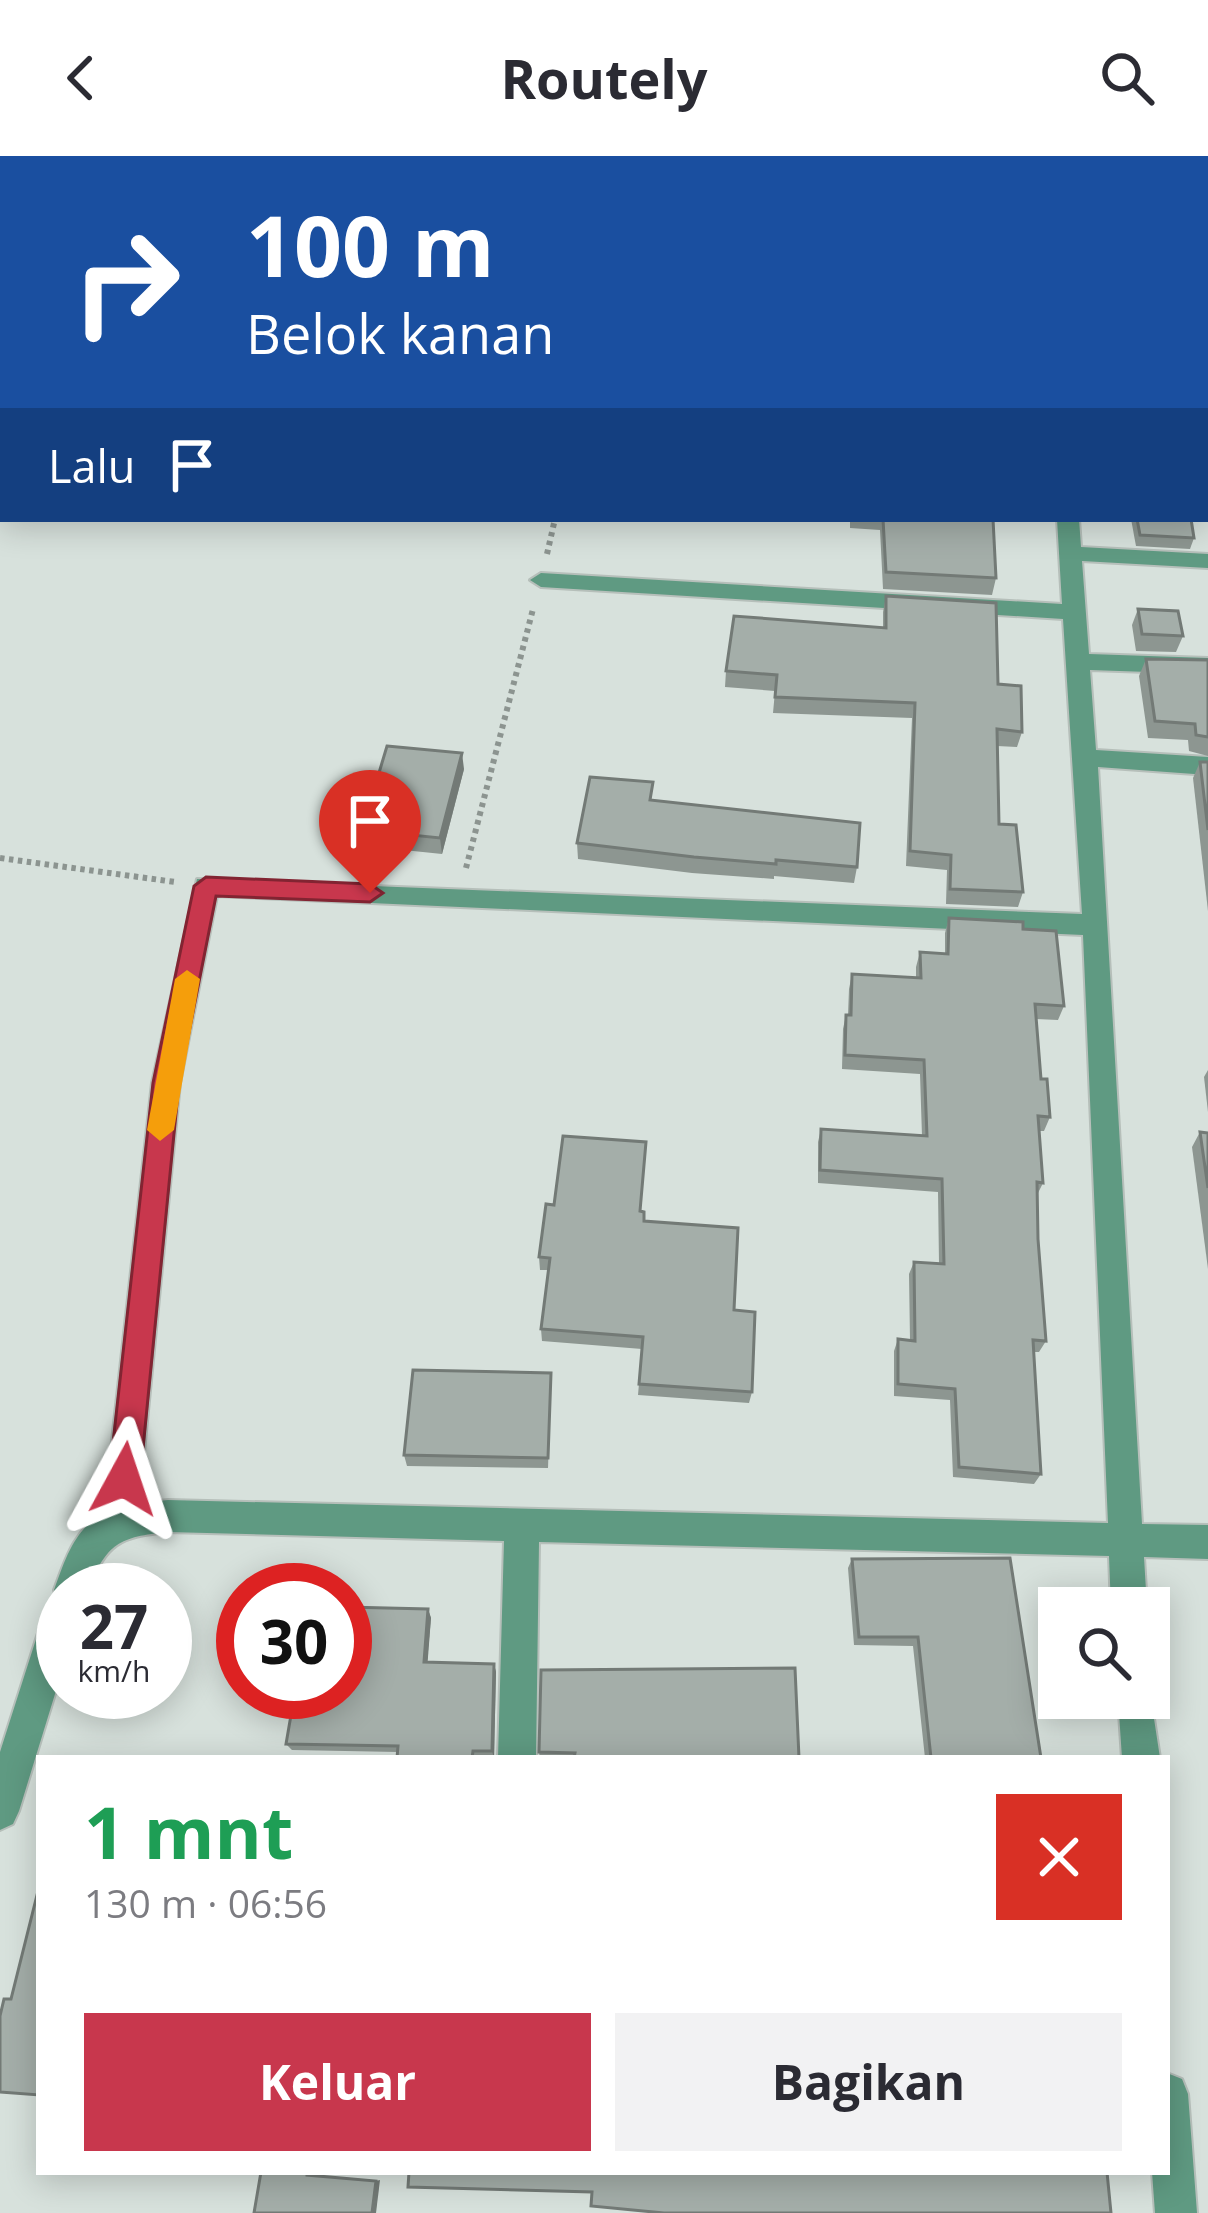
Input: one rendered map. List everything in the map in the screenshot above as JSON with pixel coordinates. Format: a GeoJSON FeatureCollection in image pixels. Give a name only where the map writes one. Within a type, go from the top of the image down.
{"type":"FeatureCollection","features":[{"type":"Feature","properties":{"kind":"street"},"geometry":{"type":"LineString","coordinates":[[1068,522],[1096,925],[1128,1587]]}},
{"type":"Feature","properties":{"kind":"street"},"geometry":{"type":"LineString","coordinates":[[1070,553],[1208,561]]}},
{"type":"Feature","properties":{"kind":"street"},"geometry":{"type":"LineString","coordinates":[[541,580],[1073,612]]}},
{"type":"Feature","properties":{"kind":"street"},"geometry":{"type":"LineString","coordinates":[[1078,662],[1208,666]]}},
{"type":"Feature","properties":{"kind":"street"},"geometry":{"type":"LineString","coordinates":[[1085,758],[1208,766]]}},
{"type":"Feature","properties":{"kind":"street"},"geometry":{"type":"LineString","coordinates":[[120,1520],[142,1274],[166,1083],[206,886],[1096,925]]}},
{"type":"Feature","properties":{"kind":"street"},"geometry":{"type":"LineString","coordinates":[[81,1563],[88,1546],[120,1520],[168,1516],[1208,1542]]}},
{"type":"Feature","properties":{"kind":"street"},"geometry":{"type":"LineString","coordinates":[[517,1755],[522,1524]]}},
{"type":"Feature","properties":{"kind":"street"},"geometry":{"type":"LineString","coordinates":[[0,1811],[36,1697]]}},
{"type":"Feature","properties":{"kind":"street"},"geometry":{"type":"LineString","coordinates":[[1138,1719],[1141,1755]]}},
{"type":"Feature","properties":{"kind":"street"},"geometry":{"type":"LineString","coordinates":[[1170,2134],[1176,2213]]}},
{"type":"Feature","properties":{"kind":"path"},"geometry":{"type":"LineString","coordinates":[[458,898],[541,580]]}},
{"type":"Feature","properties":{"kind":"path"},"geometry":{"type":"LineString","coordinates":[[0,858],[206,886]]}},
{"type":"Feature","properties":{"kind":"building"},"geometry":{"type":"Polygon","coordinates":[[[883,522],[993,522],[996,578],[886,572],[883,522]]]}},
{"type":"Feature","properties":{"kind":"building"},"geometry":{"type":"Polygon","coordinates":[[[1138,522],[1191,522],[1194,538],[1140,535],[1138,522]]]}},
{"type":"Feature","properties":{"kind":"building"},"geometry":{"type":"Polygon","coordinates":[[[886,596],[996,603],[998,684],[1021,686],[1022,732],[997,729],[999,824],[1016,825],[1023,892],[950,889],[951,855],[910,851],[915,703],[775,697],[777,675],[726,671],[734,616],[886,628],[886,596]]]}},
{"type":"Feature","properties":{"kind":"building"},"geometry":{"type":"Polygon","coordinates":[[[1138,609],[1178,611],[1183,636],[1142,634],[1138,609]]]}},
{"type":"Feature","properties":{"kind":"building"},"geometry":{"type":"Polygon","coordinates":[[[1146,659],[1208,660],[1208,737],[1196,735],[1195,724],[1155,721],[1146,659]]]}},
{"type":"Feature","properties":{"kind":"building"},"geometry":{"type":"Polygon","coordinates":[[[387,746],[462,753],[440,838],[362,830],[387,746]]]}},
{"type":"Feature","properties":{"kind":"building"},"geometry":{"type":"Polygon","coordinates":[[[1200,762],[1208,762],[1208,830],[1200,762]]]}},
{"type":"Feature","properties":{"kind":"building"},"geometry":{"type":"Polygon","coordinates":[[[590,777],[653,782],[650,800],[860,823],[857,867],[694,857],[577,843],[590,777]]]}},
{"type":"Feature","properties":{"kind":"building"},"geometry":{"type":"Polygon","coordinates":[[[949,918],[1023,922],[1023,929],[1056,931],[1064,1006],[1035,1004],[1041,1079],[1047,1079],[1050,1117],[1038,1116],[1043,1183],[1037,1182],[1038,1239],[1046,1341],[1033,1340],[1041,1474],[959,1467],[955,1389],[898,1384],[898,1339],[915,1341],[914,1262],[944,1264],[942,1179],[820,1170],[821,1129],[927,1136],[924,1060],[845,1055],[846,1015],[851,1015],[852,974],[921,978],[920,952],[948,954],[949,918]]]}},
{"type":"Feature","properties":{"kind":"building"},"geometry":{"type":"Polygon","coordinates":[[[1200,1132],[1208,1133],[1208,1188],[1200,1132]]]}},
{"type":"Feature","properties":{"kind":"building"},"geometry":{"type":"Polygon","coordinates":[[[563,1136],[646,1142],[640,1211],[644,1221],[738,1228],[734,1310],[755,1312],[752,1392],[639,1384],[643,1337],[541,1329],[550,1258],[539,1257],[546,1204],[554,1205],[563,1136]]]}},
{"type":"Feature","properties":{"kind":"building"},"geometry":{"type":"Polygon","coordinates":[[[413,1370],[551,1373],[548,1458],[404,1455],[413,1370]]]}},
{"type":"Feature","properties":{"kind":"building"},"geometry":{"type":"Polygon","coordinates":[[[1010,1558],[1041,1755],[931,1755],[918,1637],[859,1637],[852,1559],[1010,1558]]]}},
{"type":"Feature","properties":{"kind":"building"},"geometry":{"type":"Polygon","coordinates":[[[372,1608],[428,1609],[424,1662],[494,1664],[492,1751],[397,1755],[398,1746],[286,1744],[290,1719],[372,1719],[372,1608]]]}},
{"type":"Feature","properties":{"kind":"building"},"geometry":{"type":"Polygon","coordinates":[[[795,1668],[799,1755],[539,1752],[541,1670],[795,1668]]]}},
{"type":"Feature","properties":{"kind":"building"},"geometry":{"type":"Polygon","coordinates":[[[36,1899],[36,2095],[0,2092],[0,2016],[4,1999],[11,1999],[36,1899]]]}},
{"type":"Feature","properties":{"kind":"building"},"geometry":{"type":"Polygon","coordinates":[[[260,2175],[376,2181],[372,2213],[254,2213],[260,2175]]]}},
{"type":"Feature","properties":{"kind":"building"},"geometry":{"type":"Polygon","coordinates":[[[409,2175],[1107,2175],[1111,2213],[664,2213],[591,2206],[592,2192],[408,2187],[409,2175]]]}},
{"type":"Feature","properties":{"kind":"slow traffic"},"geometry":{"type":"LineString","coordinates":[[160,1130],[187,979]]}},
{"type":"Feature","properties":{"kind":"route"},"geometry":{"type":"LineString","coordinates":[[124,1479],[142,1274],[166,1083],[206,886],[370,893]]}}]}
